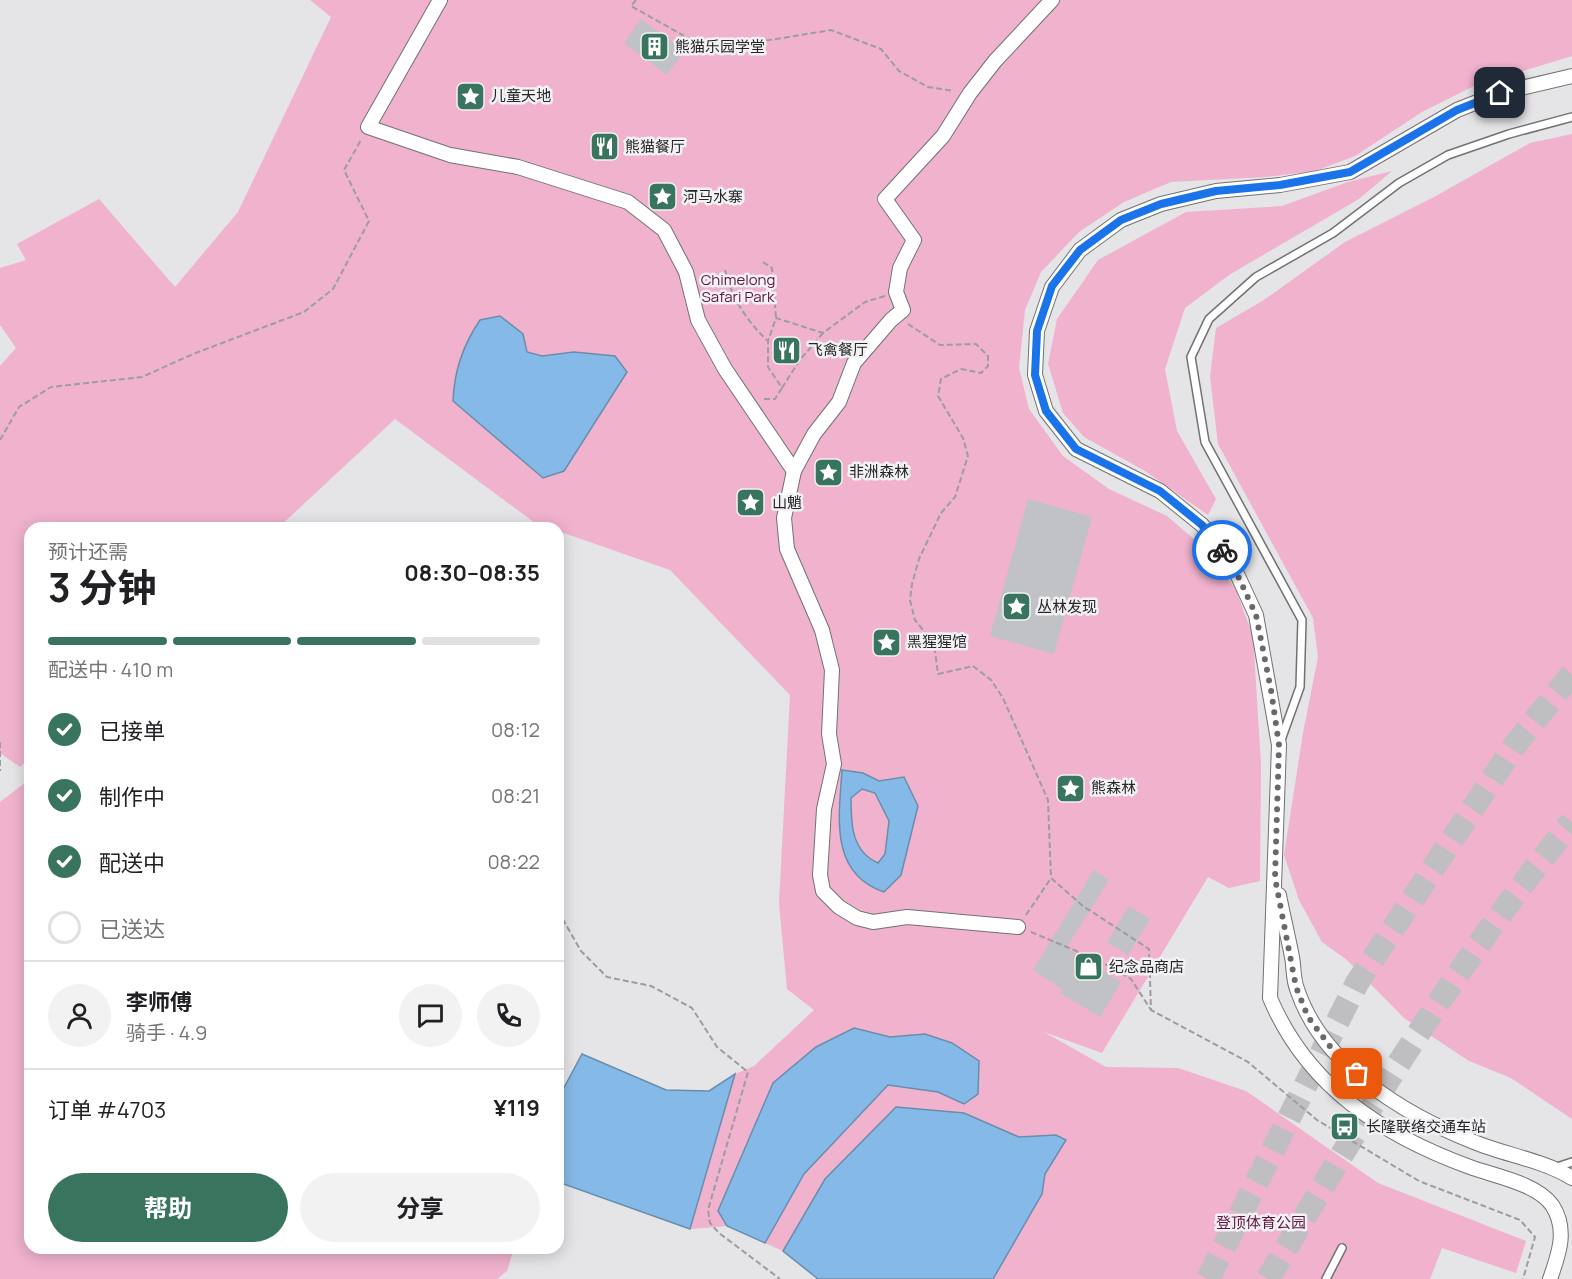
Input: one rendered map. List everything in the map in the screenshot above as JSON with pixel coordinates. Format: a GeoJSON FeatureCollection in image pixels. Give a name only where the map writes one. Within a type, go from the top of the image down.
{"type":"FeatureCollection","features":[{"type":"Feature","properties":{"kind":"street"},"geometry":{"type":"LineString","coordinates":[[440,0],[368,127],[450,155],[518,167],[628,202],[664,230],[686,272],[698,320],[725,369],[794,471]]}},
{"type":"Feature","properties":{"kind":"street"},"geometry":{"type":"LineString","coordinates":[[1018,927],[907,917],[873,922],[857,918],[839,907],[823,891],[820,874],[824,809],[834,764],[829,734],[832,670],[822,630],[787,549],[784,518],[794,471],[814,434],[839,402],[854,363],[891,320],[903,310],[896,292],[900,268],[914,240],[885,199],[944,136],[970,93],[995,61],[1052,0]]}},
{"type":"Feature","properties":{"kind":"street"},"geometry":{"type":"LineString","coordinates":[[1550,1279],[1559,1252],[1562,1224],[1551,1204],[1533,1190],[1454,1161],[1375,1122],[1336,1091],[1305,1061],[1283,1029],[1270,998],[1279,745],[1256,615],[1231,561],[1202,525],[1160,491],[1076,449],[1046,411],[1035,375],[1037,331],[1052,286],[1080,250],[1121,220],[1161,204],[1216,191],[1280,185],[1350,172],[1457,110],[1500,93],[1572,76]]}},
{"type":"Feature","properties":{"kind":"street"},"geometry":{"type":"LineString","coordinates":[[1275,878],[1296,987],[1308,1017],[1332,1049],[1357,1074],[1387,1097],[1423,1118],[1474,1142],[1572,1178]]}},
{"type":"Feature","properties":{"kind":"lane"},"geometry":{"type":"LineString","coordinates":[[1279,745],[1300,687],[1302,620],[1205,442],[1191,357],[1209,319],[1256,277],[1333,233],[1399,183],[1448,155],[1509,134],[1572,117]]}},
{"type":"Feature","properties":{"kind":"lane"},"geometry":{"type":"LineString","coordinates":[[1551,1169],[1572,1162]]}},
{"type":"Feature","properties":{"kind":"lane"},"geometry":{"type":"LineString","coordinates":[[1326,1279],[1342,1248]]}},
{"type":"Feature","properties":{"kind":"path"},"geometry":{"type":"LineString","coordinates":[[636,0],[631,6],[695,42],[733,46],[831,30],[881,49],[900,71],[928,87],[970,93]]}},
{"type":"Feature","properties":{"kind":"path"},"geometry":{"type":"LineString","coordinates":[[0,440],[19,407],[51,387],[142,377],[192,354],[304,312],[333,289],[369,221],[344,170],[368,127]]}},
{"type":"Feature","properties":{"kind":"path"},"geometry":{"type":"LineString","coordinates":[[763,262],[772,268],[777,318],[768,341],[768,367],[782,388]]}},
{"type":"Feature","properties":{"kind":"path"},"geometry":{"type":"LineString","coordinates":[[725,270],[729,286],[753,328],[768,341]]}},
{"type":"Feature","properties":{"kind":"path"},"geometry":{"type":"LineString","coordinates":[[748,400],[775,399],[799,361],[823,333],[865,302],[896,292]]}},
{"type":"Feature","properties":{"kind":"path"},"geometry":{"type":"LineString","coordinates":[[903,310],[908,324],[928,339],[940,345],[976,344],[988,356],[988,366],[981,373],[961,369],[940,379],[938,396],[963,438],[968,456],[955,498],[942,513],[919,560],[910,600],[915,620],[928,636],[935,651],[938,674],[973,666],[991,680],[1003,698],[1048,800],[1052,878],[1018,927],[1100,961],[1131,979],[1151,1010],[1248,1062],[1317,1120],[1419,1181],[1520,1220],[1535,1237],[1523,1279]]}},
{"type":"Feature","properties":{"kind":"path"},"geometry":{"type":"LineString","coordinates":[[777,318],[823,333]]}},
{"type":"Feature","properties":{"kind":"path"},"geometry":{"type":"LineString","coordinates":[[0,742],[0,771]]}},
{"type":"Feature","properties":{"kind":"path"},"geometry":{"type":"LineString","coordinates":[[1052,878],[1083,906],[1149,949],[1151,1010]]}},
{"type":"Feature","properties":{"kind":"path"},"geometry":{"type":"LineString","coordinates":[[564,921],[581,951],[607,977],[651,986],[692,1008],[717,1047],[748,1072],[708,1210],[710,1223],[719,1233],[780,1279]]}},
{"type":"Feature","properties":{"kind":"green space","name":"Chimelong Safari Park"},"geometry":{"type":"Polygon","coordinates":[[[310,0],[1572,0],[1572,56],[1474,86],[1422,112],[1355,156],[1315,171],[1266,177],[1171,182],[1124,202],[1079,232],[1041,272],[1025,310],[1019,368],[1029,409],[1063,456],[1109,489],[1167,516],[1203,547],[1235,588],[1253,636],[1261,764],[1260,881],[1229,888],[1208,877],[1102,1053],[1044,1032],[1106,1067],[1178,1068],[1246,1091],[1378,1183],[1526,1241],[1516,1273],[1442,1248],[1430,1279],[818,1279],[783,1251],[727,1226],[690,1229],[735,1074],[754,1066],[814,1010],[787,989],[779,903],[790,695],[670,570],[564,533],[564,522],[534,522],[395,419],[284,522],[24,522],[24,763],[20,767],[0,753],[0,366],[16,348],[0,325],[0,268],[26,260],[17,244],[99,199],[175,287],[238,212],[331,17],[310,0]]]}},
{"type":"Feature","properties":{"kind":"green space"},"geometry":{"type":"Polygon","coordinates":[[[1572,134],[1572,1119],[1511,1078],[1469,1061],[1404,1018],[1347,960],[1322,942],[1299,900],[1284,855],[1303,733],[1318,657],[1313,618],[1218,444],[1210,377],[1216,328],[1264,300],[1345,242],[1434,197],[1530,143],[1572,134]]]}},
{"type":"Feature","properties":{"kind":"green space"},"geometry":{"type":"Polygon","coordinates":[[[1392,171],[1359,199],[1229,275],[1185,308],[1165,369],[1177,431],[1216,499],[1208,515],[1145,471],[1084,437],[1063,413],[1048,364],[1057,319],[1098,260],[1186,212],[1282,206],[1348,182],[1392,171]]]}},
{"type":"Feature","properties":{"kind":"green space"},"geometry":{"type":"Polygon","coordinates":[[[24,784],[24,1254],[512,1254],[507,1271],[497,1279],[0,1279],[0,802],[24,784]]]}},
{"type":"Feature","properties":{"kind":"water"},"geometry":{"type":"Polygon","coordinates":[[[500,316],[523,334],[527,352],[542,356],[574,352],[615,356],[627,372],[564,471],[543,478],[453,401],[458,369],[464,349],[474,329],[480,320],[500,316]]]}},
{"type":"Feature","properties":{"kind":"water"},"geometry":{"type":"Polygon","coordinates":[[[842,770],[863,773],[879,781],[904,777],[918,806],[901,875],[884,892],[866,883],[854,872],[846,857],[839,824],[842,770]],[[862,789],[851,798],[851,817],[854,835],[862,851],[878,863],[885,854],[889,821],[875,793],[862,789]]]}},
{"type":"Feature","properties":{"kind":"water"},"geometry":{"type":"Polygon","coordinates":[[[854,1028],[890,1037],[925,1034],[952,1043],[979,1061],[978,1094],[964,1104],[938,1092],[888,1085],[804,1174],[765,1243],[727,1226],[718,1211],[773,1083],[816,1047],[854,1028]]]}},
{"type":"Feature","properties":{"kind":"water"},"geometry":{"type":"Polygon","coordinates":[[[582,1054],[666,1090],[709,1091],[735,1074],[690,1229],[564,1184],[564,1088],[582,1054]]]}},
{"type":"Feature","properties":{"kind":"water"},"geometry":{"type":"Polygon","coordinates":[[[896,1107],[964,1113],[1019,1137],[1056,1135],[1066,1140],[1045,1174],[1042,1194],[993,1279],[818,1279],[783,1251],[825,1179],[896,1107]]]}},
{"type":"Feature","properties":{"kind":"building","name":"熊猫乐园学堂"},"geometry":{"type":"Polygon","coordinates":[[[641,19],[684,51],[667,75],[624,43],[641,19]]]}},
{"type":"Feature","properties":{"kind":"building"},"geometry":{"type":"Polygon","coordinates":[[[1028,499],[1092,517],[1054,654],[990,636],[1028,499]]]}},
{"type":"Feature","properties":{"kind":"building"},"geometry":{"type":"Polygon","coordinates":[[[1094,870],[1109,880],[1066,948],[1121,982],[1100,1017],[1060,993],[1062,989],[1033,970],[1094,870]]]}},
{"type":"Feature","properties":{"kind":"building"},"geometry":{"type":"Polygon","coordinates":[[[1129,906],[1150,919],[1128,955],[1107,942],[1129,906]]]}},
{"type":"Feature","properties":{"kind":"tunnel"},"geometry":{"type":"LineString","coordinates":[[1208,1279],[1357,983],[1515,745],[1572,674]]}},
{"type":"Feature","properties":{"kind":"tunnel"},"geometry":{"type":"LineString","coordinates":[[1268,1279],[1411,1044],[1488,931],[1572,822]]}},
{"type":"Feature","properties":{"kind":"way so far"},"geometry":{"type":"LineString","coordinates":[[1222,550],[1231,561],[1256,615],[1271,690],[1279,745],[1275,878],[1293,959],[1296,987],[1308,1017],[1332,1049],[1357,1074]]}},
{"type":"Feature","properties":{"kind":"place","name":"熊猫乐园学堂"},"geometry":{"type":"Point","coordinates":[654,47]}},
{"type":"Feature","properties":{"kind":"place","name":"儿童天地"},"geometry":{"type":"Point","coordinates":[470,96]}},
{"type":"Feature","properties":{"kind":"place","name":"熊猫餐厅"},"geometry":{"type":"Point","coordinates":[604,147]}},
{"type":"Feature","properties":{"kind":"place","name":"河马水寨"},"geometry":{"type":"Point","coordinates":[662,197]}},
{"type":"Feature","properties":{"kind":"place","name":"飞禽餐厅"},"geometry":{"type":"Point","coordinates":[787,350]}},
{"type":"Feature","properties":{"kind":"place","name":"非洲森林"},"geometry":{"type":"Point","coordinates":[828,472]}},
{"type":"Feature","properties":{"kind":"place","name":"山魈"},"geometry":{"type":"Point","coordinates":[751,503]}},
{"type":"Feature","properties":{"kind":"place","name":"丛林发现"},"geometry":{"type":"Point","coordinates":[1016,607]}},
{"type":"Feature","properties":{"kind":"place","name":"黑猩猩馆"},"geometry":{"type":"Point","coordinates":[886,642]}},
{"type":"Feature","properties":{"kind":"place","name":"熊森林"},"geometry":{"type":"Point","coordinates":[1070,788]}},
{"type":"Feature","properties":{"kind":"place","name":"纪念品商店"},"geometry":{"type":"Point","coordinates":[1088,967]}},
{"type":"Feature","properties":{"kind":"place","name":"长隆联络交通车站"},"geometry":{"type":"Point","coordinates":[1345,1127]}},
{"type":"Feature","properties":{"kind":"route"},"geometry":{"type":"LineString","coordinates":[[1222,550],[1202,525],[1160,491],[1076,449],[1046,411],[1035,375],[1037,331],[1052,286],[1080,250],[1121,220],[1161,204],[1216,191],[1280,185],[1350,172],[1457,110],[1500,93]]}},
{"type":"Feature","properties":{"kind":"park label","name":"登顶体育公园"},"geometry":{"type":"Point","coordinates":[1261,1223]}}]}
